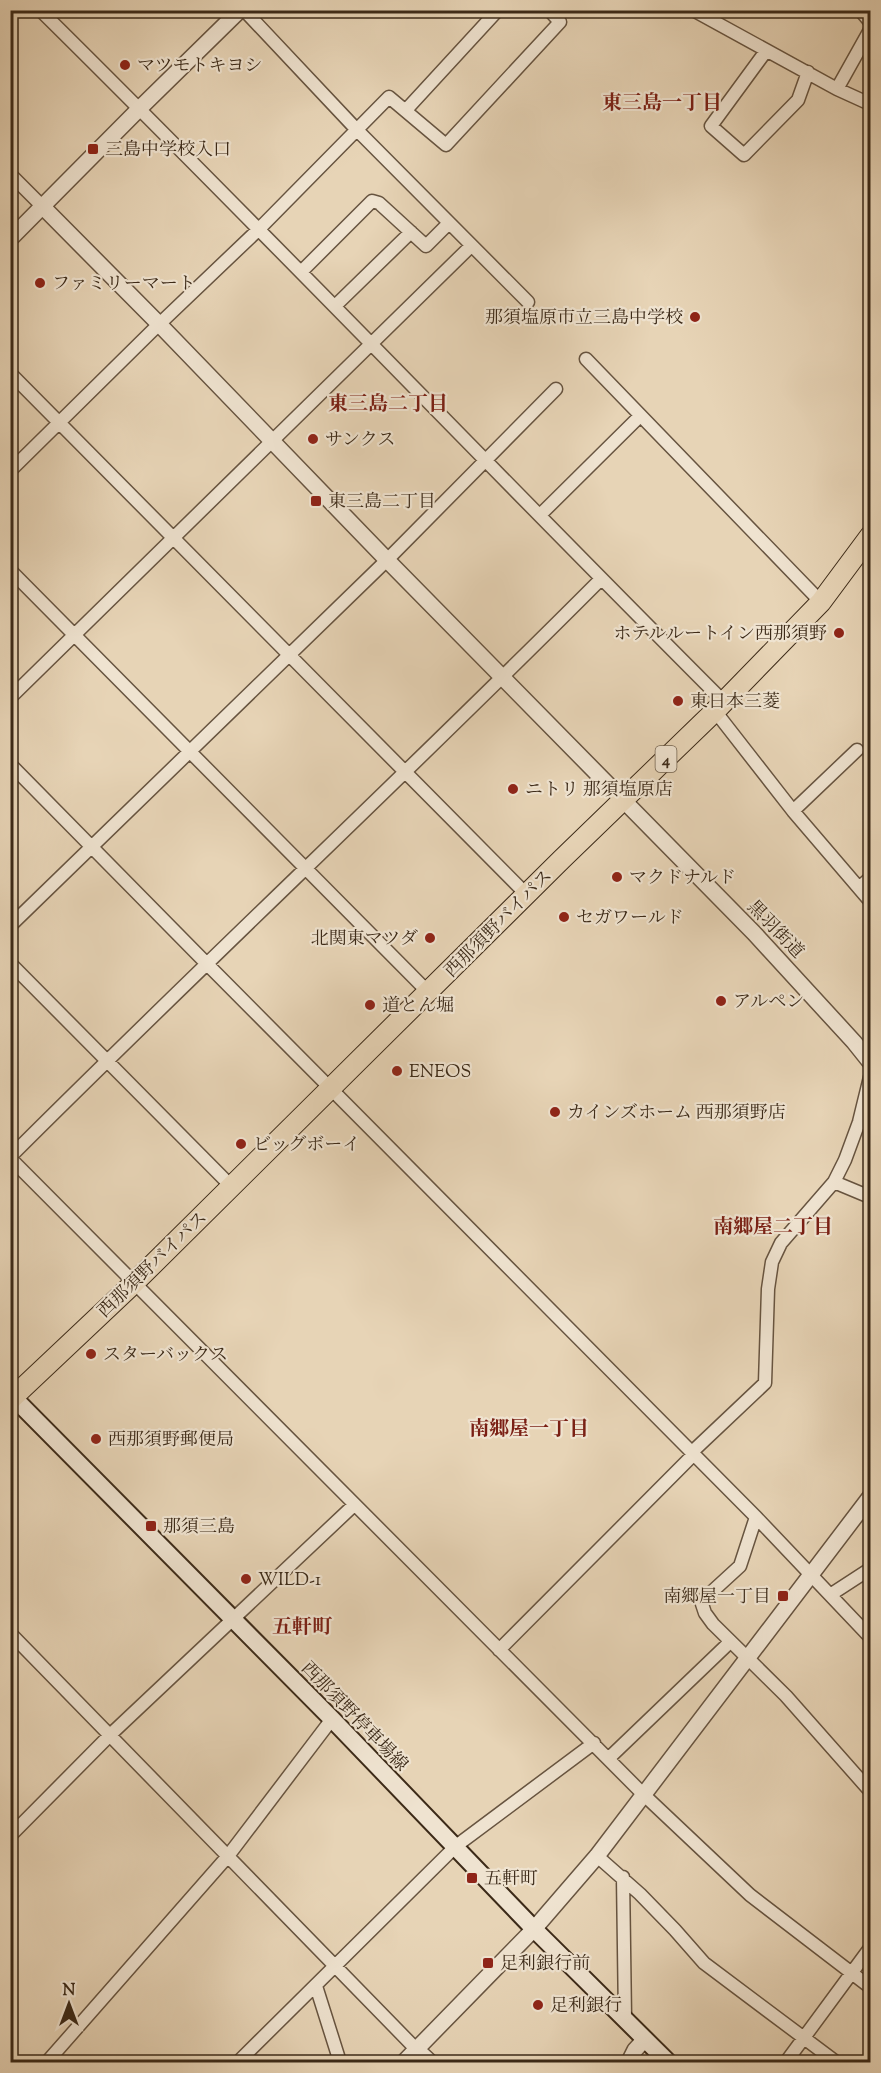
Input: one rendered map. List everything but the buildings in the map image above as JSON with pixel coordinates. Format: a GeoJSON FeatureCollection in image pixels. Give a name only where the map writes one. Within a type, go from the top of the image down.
{"type":"FeatureCollection","features":[{"type":"Feature","properties":{"kind":"highway","name":"西那須野バイパス"},"geometry":{"type":"LineString","coordinates":[[11,1397],[134,1283],[720,706],[821,602],[870,536]]}},
{"type":"Feature","properties":{"kind":"main road","name":"西那須野停車場線"},"geometry":{"type":"LineString","coordinates":[[11,1397],[332,1719],[534,1929],[668,2062]]}},
{"type":"Feature","properties":{"kind":"street"},"geometry":{"type":"LineString","coordinates":[[40,10],[302,271],[485,462],[540,515],[720,706],[793,811],[870,901]]}},
{"type":"Feature","properties":{"kind":"street"},"geometry":{"type":"LineString","coordinates":[[10,239],[139,109],[242,10],[357,130],[528,302]]}},
{"type":"Feature","properties":{"kind":"street"},"geometry":{"type":"LineString","coordinates":[[406,110],[498,10]]}},
{"type":"Feature","properties":{"kind":"street"},"geometry":{"type":"LineString","coordinates":[[10,471],[259,229],[389,97],[446,145],[560,22],[549,10]]}},
{"type":"Feature","properties":{"kind":"street"},"geometry":{"type":"LineString","coordinates":[[693,10],[766,51],[870,104]]}},
{"type":"Feature","properties":{"kind":"street"},"geometry":{"type":"LineString","coordinates":[[860,10],[870,22]]}},
{"type":"Feature","properties":{"kind":"street"},"geometry":{"type":"LineString","coordinates":[[837,88],[870,30]]}},
{"type":"Feature","properties":{"kind":"street"},"geometry":{"type":"LineString","coordinates":[[766,51],[711,126],[744,155],[798,100],[808,72]]}},
{"type":"Feature","properties":{"kind":"street"},"geometry":{"type":"LineString","coordinates":[[10,174],[43,207]]}},
{"type":"Feature","properties":{"kind":"street"},"geometry":{"type":"LineString","coordinates":[[302,271],[372,201],[380,203],[426,246],[449,223]]}},
{"type":"Feature","properties":{"kind":"street","name":"黒羽街道"},"geometry":{"type":"LineString","coordinates":[[43,207],[754,933],[870,1062]]}},
{"type":"Feature","properties":{"kind":"street"},"geometry":{"type":"LineString","coordinates":[[335,306],[411,232]]}},
{"type":"Feature","properties":{"kind":"street"},"geometry":{"type":"LineString","coordinates":[[10,698],[471,246]]}},
{"type":"Feature","properties":{"kind":"street"},"geometry":{"type":"LineString","coordinates":[[586,359],[821,602]]}},
{"type":"Feature","properties":{"kind":"street"},"geometry":{"type":"LineString","coordinates":[[10,373],[527,895]]}},
{"type":"Feature","properties":{"kind":"street"},"geometry":{"type":"LineString","coordinates":[[10,926],[387,560],[556,389]]}},
{"type":"Feature","properties":{"kind":"street"},"geometry":{"type":"LineString","coordinates":[[540,515],[640,416]]}},
{"type":"Feature","properties":{"kind":"street"},"geometry":{"type":"LineString","coordinates":[[10,570],[429,993]]}},
{"type":"Feature","properties":{"kind":"street"},"geometry":{"type":"LineString","coordinates":[[601,579],[306,869],[107,1060],[10,1158],[643,1794],[750,1895],[870,1987]]}},
{"type":"Feature","properties":{"kind":"street"},"geometry":{"type":"LineString","coordinates":[[793,811],[857,750]]}},
{"type":"Feature","properties":{"kind":"street"},"geometry":{"type":"LineString","coordinates":[[10,764],[756,1517],[870,1637]]}},
{"type":"Feature","properties":{"kind":"street"},"geometry":{"type":"LineString","coordinates":[[859,888],[870,878]]}},
{"type":"Feature","properties":{"kind":"street"},"geometry":{"type":"LineString","coordinates":[[10,963],[231,1186]]}},
{"type":"Feature","properties":{"kind":"street"},"geometry":{"type":"LineString","coordinates":[[499,1650],[765,1383],[768,1289],[772,1262],[781,1243],[834,1182],[859,1122],[870,1077]]}},
{"type":"Feature","properties":{"kind":"street"},"geometry":{"type":"LineString","coordinates":[[834,1182],[870,1197]]}},
{"type":"Feature","properties":{"kind":"street"},"geometry":{"type":"LineString","coordinates":[[404,2062],[534,1929],[597,1856],[870,1497]]}},
{"type":"Feature","properties":{"kind":"street"},"geometry":{"type":"LineString","coordinates":[[10,1836],[110,1735],[354,1505]]}},
{"type":"Feature","properties":{"kind":"street"},"geometry":{"type":"LineString","coordinates":[[756,1517],[740,1566],[704,1599],[702,1604],[705,1613],[730,1642],[786,1696],[870,1791]]}},
{"type":"Feature","properties":{"kind":"street"},"geometry":{"type":"LineString","coordinates":[[830,1595],[870,1569]]}},
{"type":"Feature","properties":{"kind":"street"},"geometry":{"type":"LineString","coordinates":[[10,1633],[430,2062]]}},
{"type":"Feature","properties":{"kind":"street"},"geometry":{"type":"LineString","coordinates":[[609,1758],[730,1642]]}},
{"type":"Feature","properties":{"kind":"street"},"geometry":{"type":"LineString","coordinates":[[46,2062],[228,1856],[332,1719]]}},
{"type":"Feature","properties":{"kind":"street"},"geometry":{"type":"LineString","coordinates":[[238,2062],[456,1846],[594,1743]]}},
{"type":"Feature","properties":{"kind":"street"},"geometry":{"type":"LineString","coordinates":[[597,1856],[668,1922],[704,1963],[836,2062]]}},
{"type":"Feature","properties":{"kind":"street"},"geometry":{"type":"LineString","coordinates":[[622,1877],[625,2018]]}},
{"type":"Feature","properties":{"kind":"street"},"geometry":{"type":"LineString","coordinates":[[786,2062],[870,1948]]}},
{"type":"Feature","properties":{"kind":"street"},"geometry":{"type":"LineString","coordinates":[[316,1986],[340,2062]]}},
{"type":"Feature","properties":{"kind":"street"},"geometry":{"type":"LineString","coordinates":[[629,2062],[635,2050],[645,2039]]}},
{"type":"Feature","properties":{"kind":"place","name":"マツモトキヨシ"},"geometry":{"type":"Point","coordinates":[125,65]}},
{"type":"Feature","properties":{"kind":"place","name":"三島中学校入口"},"geometry":{"type":"Point","coordinates":[93,149]}},
{"type":"Feature","properties":{"kind":"place","name":"ファミリーマート"},"geometry":{"type":"Point","coordinates":[40,283]}},
{"type":"Feature","properties":{"kind":"place","name":"那須塩原市立三島中学校"},"geometry":{"type":"Point","coordinates":[695,317]}},
{"type":"Feature","properties":{"kind":"place","name":"サンクス"},"geometry":{"type":"Point","coordinates":[313,439]}},
{"type":"Feature","properties":{"kind":"place","name":"東三島二丁目"},"geometry":{"type":"Point","coordinates":[316,501]}},
{"type":"Feature","properties":{"kind":"place","name":"ホテルルートイン西那須野"},"geometry":{"type":"Point","coordinates":[839,633]}},
{"type":"Feature","properties":{"kind":"place","name":"東日本三菱"},"geometry":{"type":"Point","coordinates":[678,701]}},
{"type":"Feature","properties":{"kind":"place","name":"ニトリ 那須塩原店"},"geometry":{"type":"Point","coordinates":[513,789]}},
{"type":"Feature","properties":{"kind":"place","name":"マクドナルド"},"geometry":{"type":"Point","coordinates":[617,877]}},
{"type":"Feature","properties":{"kind":"place","name":"セガワールド"},"geometry":{"type":"Point","coordinates":[564,917]}},
{"type":"Feature","properties":{"kind":"place","name":"北関東マツダ"},"geometry":{"type":"Point","coordinates":[430,938]}},
{"type":"Feature","properties":{"kind":"place","name":"アルペン"},"geometry":{"type":"Point","coordinates":[721,1001]}},
{"type":"Feature","properties":{"kind":"place","name":"道とん堀"},"geometry":{"type":"Point","coordinates":[370,1005]}},
{"type":"Feature","properties":{"kind":"place","name":"ENEOS"},"geometry":{"type":"Point","coordinates":[397,1071]}},
{"type":"Feature","properties":{"kind":"place","name":"カインズホーム 西那須野店"},"geometry":{"type":"Point","coordinates":[555,1112]}},
{"type":"Feature","properties":{"kind":"place","name":"ビッグボーイ"},"geometry":{"type":"Point","coordinates":[241,1144]}},
{"type":"Feature","properties":{"kind":"place","name":"スターバックス"},"geometry":{"type":"Point","coordinates":[91,1354]}},
{"type":"Feature","properties":{"kind":"place","name":"西那須野郵便局"},"geometry":{"type":"Point","coordinates":[96,1439]}},
{"type":"Feature","properties":{"kind":"place","name":"那須三島"},"geometry":{"type":"Point","coordinates":[151,1526]}},
{"type":"Feature","properties":{"kind":"place","name":"WILD-1"},"geometry":{"type":"Point","coordinates":[246,1579]}},
{"type":"Feature","properties":{"kind":"place","name":"南郷屋一丁目"},"geometry":{"type":"Point","coordinates":[783,1596]}},
{"type":"Feature","properties":{"kind":"place","name":"五軒町"},"geometry":{"type":"Point","coordinates":[472,1878]}},
{"type":"Feature","properties":{"kind":"place","name":"足利銀行前"},"geometry":{"type":"Point","coordinates":[488,1963]}},
{"type":"Feature","properties":{"kind":"place","name":"足利銀行"},"geometry":{"type":"Point","coordinates":[538,2005]}},
{"type":"Feature","properties":{"kind":"district","name":"東三島一丁目"},"geometry":{"type":"Point","coordinates":[662,102]}},
{"type":"Feature","properties":{"kind":"district","name":"東三島二丁目"},"geometry":{"type":"Point","coordinates":[388,403]}},
{"type":"Feature","properties":{"kind":"district","name":"南郷屋二丁目"},"geometry":{"type":"Point","coordinates":[773,1226]}},
{"type":"Feature","properties":{"kind":"district","name":"南郷屋一丁目"},"geometry":{"type":"Point","coordinates":[529,1428]}},
{"type":"Feature","properties":{"kind":"district","name":"五軒町"},"geometry":{"type":"Point","coordinates":[302,1626]}}]}
